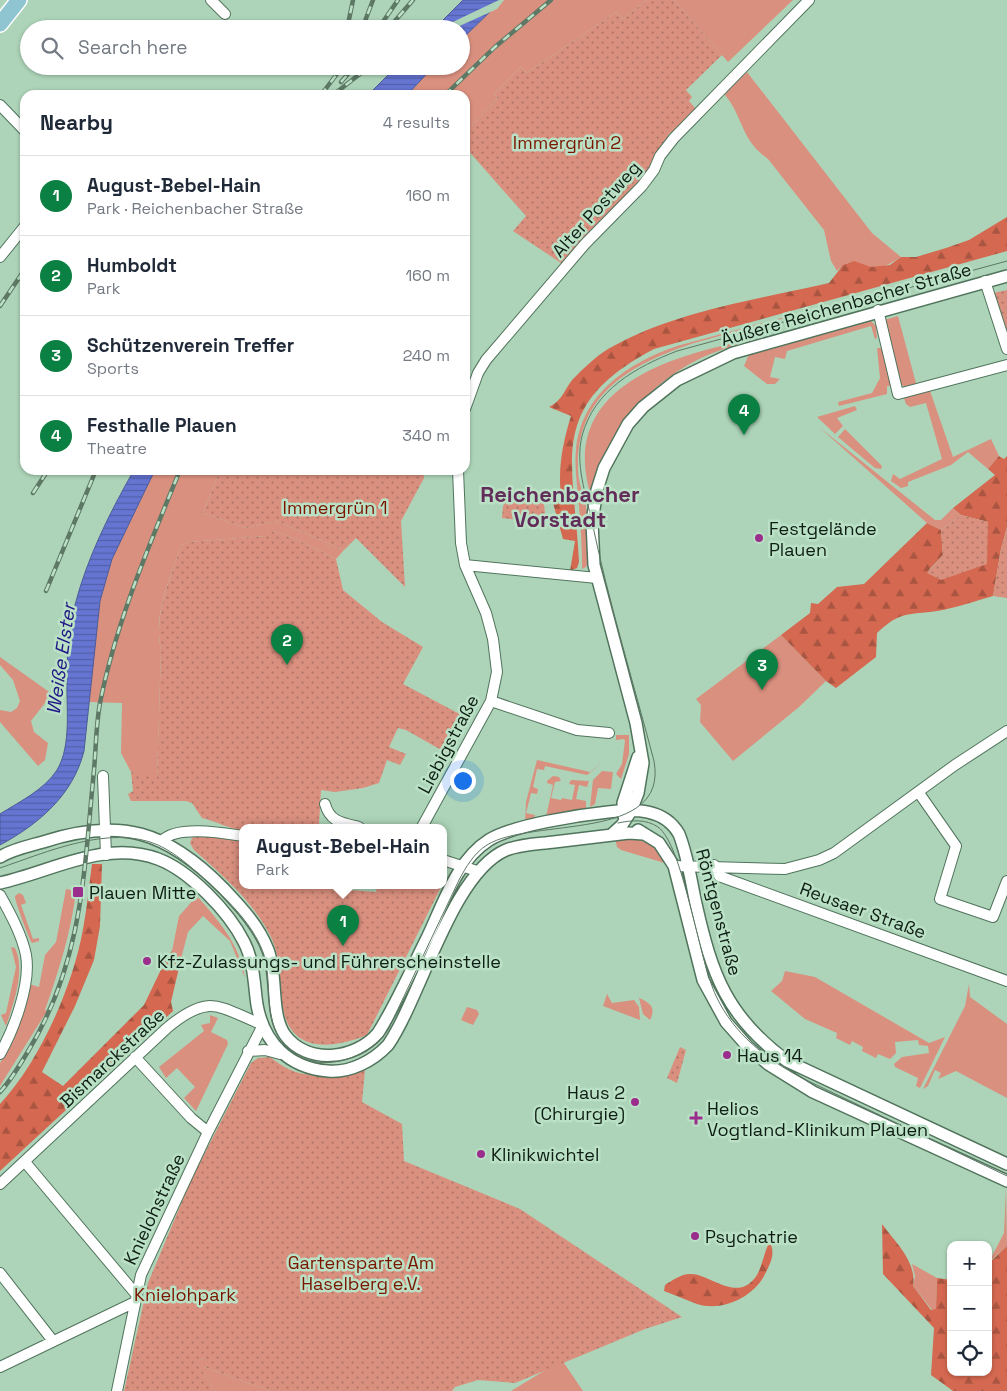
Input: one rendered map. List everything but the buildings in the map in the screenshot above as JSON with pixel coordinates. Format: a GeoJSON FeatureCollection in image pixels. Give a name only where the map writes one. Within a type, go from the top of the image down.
{"type":"FeatureCollection","features":[{"type":"Feature","properties":{"kind":"main road"},"geometry":{"type":"LineString","coordinates":[[0,24],[19,0]]}},
{"type":"Feature","properties":{"kind":"street"},"geometry":{"type":"LineString","coordinates":[[212,0],[225,14]]}},
{"type":"Feature","properties":{"kind":"street","name":"Alter Postweg"},"geometry":{"type":"LineString","coordinates":[[470,395],[478,373],[492,352],[584,244],[642,186],[654,170],[660,156],[674,138],[808,0]]}},
{"type":"Feature","properties":{"kind":"street"},"geometry":{"type":"LineString","coordinates":[[0,105],[20,126]]}},
{"type":"Feature","properties":{"kind":"street"},"geometry":{"type":"LineString","coordinates":[[0,257],[20,232]]}},
{"type":"Feature","properties":{"kind":"street","name":"Äußere Reichenbacher Straße"},"geometry":{"type":"LineString","coordinates":[[611,835],[626,814],[633,791],[640,743],[597,578],[591,542],[597,490],[613,448],[628,424],[644,407],[678,380],[733,353],[878,310],[1007,276]]}},
{"type":"Feature","properties":{"kind":"street"},"geometry":{"type":"LineString","coordinates":[[985,282],[1007,349]]}},
{"type":"Feature","properties":{"kind":"street"},"geometry":{"type":"LineString","coordinates":[[878,310],[898,394],[1007,365]]}},
{"type":"Feature","properties":{"kind":"street","name":"Liebigstraße"},"geometry":{"type":"LineString","coordinates":[[424,824],[491,701],[498,672],[497,656],[486,613],[466,565],[461,543],[458,475]]}},
{"type":"Feature","properties":{"kind":"street"},"geometry":{"type":"LineString","coordinates":[[466,565],[597,578]]}},
{"type":"Feature","properties":{"kind":"street"},"geometry":{"type":"LineString","coordinates":[[491,701],[578,730],[609,733]]}},
{"type":"Feature","properties":{"kind":"street"},"geometry":{"type":"LineString","coordinates":[[674,866],[714,865],[750,869],[785,869],[818,860],[834,853],[981,747],[1006,734]]}},
{"type":"Feature","properties":{"kind":"street"},"geometry":{"type":"LineString","coordinates":[[103,776],[106,855]]}},
{"type":"Feature","properties":{"kind":"street"},"geometry":{"type":"LineString","coordinates":[[0,856],[62,836],[105,829],[138,833],[162,841],[180,850],[212,876],[252,921],[269,952],[279,1022],[285,1035],[299,1048],[322,1056],[352,1051],[372,1040],[386,1020],[456,876],[488,840],[499,835],[597,813],[633,791],[656,814]]}},
{"type":"Feature","properties":{"kind":"street"},"geometry":{"type":"LineString","coordinates":[[919,792],[956,846],[940,899],[993,917],[1007,881]]}},
{"type":"Feature","properties":{"kind":"street"},"geometry":{"type":"LineString","coordinates":[[325,804],[328,814],[336,821],[348,824]]}},
{"type":"Feature","properties":{"kind":"street","name":"Röntgenstraße"},"geometry":{"type":"LineString","coordinates":[[597,813],[656,814],[672,824],[677,830],[689,865],[701,922],[719,982],[735,1011],[766,1045],[796,1066],[1007,1164]]}},
{"type":"Feature","properties":{"kind":"street","name":"Röntgenstraße"},"geometry":{"type":"LineString","coordinates":[[626,814],[643,834],[659,843],[674,866],[703,980],[726,1022],[748,1047],[768,1064],[813,1092],[1007,1181]]}},
{"type":"Feature","properties":{"kind":"street"},"geometry":{"type":"LineString","coordinates":[[162,841],[174,833],[182,832],[239,836]]}},
{"type":"Feature","properties":{"kind":"street"},"geometry":{"type":"LineString","coordinates":[[248,1051],[265,1050],[280,1054],[305,1067],[334,1071],[346,1070],[378,1056],[395,1035],[431,956],[477,871],[493,858],[515,847],[611,835],[643,834]]}},
{"type":"Feature","properties":{"kind":"street"},"geometry":{"type":"LineString","coordinates":[[0,883],[78,859],[106,855],[143,855],[178,869],[227,916],[245,942],[250,955],[263,1025],[280,1054]]}},
{"type":"Feature","properties":{"kind":"street"},"geometry":{"type":"LineString","coordinates":[[447,861],[477,871]]}},
{"type":"Feature","properties":{"kind":"street","name":"Reusaer Straße"},"geometry":{"type":"LineString","coordinates":[[714,865],[719,876],[936,954],[1007,982]]}},
{"type":"Feature","properties":{"kind":"street"},"geometry":{"type":"LineString","coordinates":[[0,895],[24,947],[27,963],[17,1012],[0,1054]]}},
{"type":"Feature","properties":{"kind":"street","name":"Bismarckstraße"},"geometry":{"type":"LineString","coordinates":[[0,1184],[135,1057],[188,1012],[201,1006],[215,1005],[263,1025]]}},
{"type":"Feature","properties":{"kind":"street"},"geometry":{"type":"LineString","coordinates":[[263,1025],[279,1022]]}},
{"type":"Feature","properties":{"kind":"street","name":"Knielohstraße"},"geometry":{"type":"LineString","coordinates":[[118,1391],[134,1298],[141,1275],[208,1132],[263,1025]]}},
{"type":"Feature","properties":{"kind":"street"},"geometry":{"type":"LineString","coordinates":[[135,1057],[191,1118],[208,1132]]}},
{"type":"Feature","properties":{"kind":"street"},"geometry":{"type":"LineString","coordinates":[[0,1367],[54,1341],[134,1298],[25,1162]]}},
{"type":"Feature","properties":{"kind":"street"},"geometry":{"type":"LineString","coordinates":[[0,1273],[54,1341]]}},
{"type":"Feature","properties":{"kind":"green space"},"geometry":{"type":"Polygon","coordinates":[[[502,0],[647,0],[623,19],[616,12],[527,73],[521,67],[494,94],[498,98],[470,127],[470,90],[412,90],[426,75],[470,75],[470,31],[502,0]]]}},
{"type":"Feature","properties":{"kind":"green space","name":"Immergrün 2"},"geometry":{"type":"Polygon","coordinates":[[[647,0],[674,0],[722,55],[686,90],[692,97],[689,101],[697,110],[675,135],[671,132],[668,135],[668,140],[643,181],[564,265],[513,231],[526,216],[470,153],[470,127],[498,98],[494,94],[521,67],[527,73],[616,12],[623,19],[647,0]]]}},
{"type":"Feature","properties":{"kind":"green space"},"geometry":{"type":"Polygon","coordinates":[[[674,0],[793,0],[728,62],[674,0]]]}},
{"type":"Feature","properties":{"kind":"green space"},"geometry":{"type":"Polygon","coordinates":[[[747,72],[872,233],[901,257],[879,267],[849,263],[837,271],[831,261],[824,230],[768,159],[752,144],[725,95],[727,89],[747,72]]]}},
{"type":"Feature","properties":{"kind":"green space"},"geometry":{"type":"Polygon","coordinates":[[[1007,217],[1007,251],[654,349],[620,370],[596,392],[581,414],[574,438],[572,464],[573,493],[579,562],[577,568],[570,571],[575,541],[563,539],[553,503],[562,503],[561,459],[571,416],[549,407],[557,401],[573,379],[594,359],[608,349],[633,336],[660,325],[744,301],[829,283],[843,265],[854,261],[871,267],[890,265],[901,257],[916,257],[946,248],[969,240],[1007,217]]]}},
{"type":"Feature","properties":{"kind":"green space"},"geometry":{"type":"Polygon","coordinates":[[[967,268],[694,343],[671,351],[629,372],[597,402],[586,421],[580,443],[578,475],[587,514],[588,554],[586,567],[582,569],[581,530],[575,464],[576,450],[580,430],[587,413],[597,397],[610,383],[641,362],[677,346],[967,268]]]}},
{"type":"Feature","properties":{"kind":"green space"},"geometry":{"type":"Polygon","coordinates":[[[1007,290],[1007,334],[993,293],[1007,290]]]}},
{"type":"Feature","properties":{"kind":"green space"},"geometry":{"type":"Polygon","coordinates":[[[898,316],[917,387],[909,388],[899,384],[884,320],[898,316]]]}},
{"type":"Feature","properties":{"kind":"green space"},"geometry":{"type":"Polygon","coordinates":[[[870,320],[876,326],[877,338],[875,339],[871,326],[787,351],[785,359],[775,357],[770,377],[780,379],[775,384],[767,384],[744,366],[749,354],[870,320]]]}},
{"type":"Feature","properties":{"kind":"green space"},"geometry":{"type":"Polygon","coordinates":[[[755,339],[697,360],[677,371],[660,384],[630,415],[618,433],[607,452],[590,493],[585,456],[591,425],[607,401],[631,381],[659,366],[691,354],[755,339]]]}},
{"type":"Feature","properties":{"kind":"green space"},"geometry":{"type":"Polygon","coordinates":[[[877,348],[881,348],[883,352],[891,386],[887,386],[887,394],[839,406],[838,402],[872,393],[880,378],[877,348]]]}},
{"type":"Feature","properties":{"kind":"green space"},"geometry":{"type":"Polygon","coordinates":[[[929,388],[953,457],[991,439],[999,456],[988,469],[968,452],[951,465],[908,482],[908,486],[901,488],[891,481],[893,474],[900,479],[942,459],[926,403],[910,407],[906,404],[904,398],[929,388]]]}},
{"type":"Feature","properties":{"kind":"green space"},"geometry":{"type":"Polygon","coordinates":[[[855,406],[857,410],[837,418],[843,426],[835,434],[817,417],[855,406]]]}},
{"type":"Feature","properties":{"kind":"green space"},"geometry":{"type":"Polygon","coordinates":[[[819,427],[935,520],[941,520],[953,508],[961,515],[941,530],[927,523],[819,427]]]}},
{"type":"Feature","properties":{"kind":"green space"},"geometry":{"type":"Polygon","coordinates":[[[845,429],[882,466],[881,469],[875,468],[838,437],[845,429]]]}},
{"type":"Feature","properties":{"kind":"green space"},"geometry":{"type":"Polygon","coordinates":[[[999,456],[1004,459],[1007,456],[1007,527],[1001,549],[993,596],[951,608],[898,617],[877,633],[876,657],[836,688],[826,681],[781,635],[810,613],[811,603],[818,604],[837,587],[864,584],[927,523],[941,530],[943,555],[927,572],[988,522],[961,515],[953,508],[995,475],[988,469],[999,456]]]}},
{"type":"Feature","properties":{"kind":"green space"},"geometry":{"type":"Polygon","coordinates":[[[153,475],[218,475],[203,513],[246,528],[277,521],[344,550],[336,559],[298,540],[273,531],[267,536],[188,542],[181,546],[164,597],[159,623],[161,650],[157,779],[131,772],[121,753],[122,703],[88,702],[100,601],[112,559],[153,475]]]}},
{"type":"Feature","properties":{"kind":"green space","name":"Immergrün 1"},"geometry":{"type":"Polygon","coordinates":[[[218,475],[424,475],[424,478],[401,521],[405,587],[356,538],[344,550],[277,521],[246,528],[203,513],[218,475]]]}},
{"type":"Feature","properties":{"kind":"green space"},"geometry":{"type":"Polygon","coordinates":[[[512,494],[544,504],[546,523],[502,518],[503,506],[512,494]]]}},
{"type":"Feature","properties":{"kind":"green space"},"geometry":{"type":"Polygon","coordinates":[[[961,515],[988,522],[987,564],[941,580],[927,573],[943,555],[941,530],[961,515]]]}},
{"type":"Feature","properties":{"kind":"green space"},"geometry":{"type":"Polygon","coordinates":[[[1007,527],[1007,598],[993,596],[1001,549],[1007,527]]]}},
{"type":"Feature","properties":{"kind":"green space"},"geometry":{"type":"Polygon","coordinates":[[[273,531],[298,540],[336,559],[343,590],[382,622],[423,647],[403,684],[469,719],[450,755],[406,730],[398,728],[389,747],[406,754],[400,765],[387,760],[379,783],[363,788],[335,792],[321,790],[319,824],[239,824],[239,830],[202,818],[192,803],[186,801],[131,801],[128,794],[133,791],[131,772],[157,778],[161,650],[159,623],[164,597],[181,546],[188,542],[266,536],[273,531]]]}},
{"type":"Feature","properties":{"kind":"green space"},"geometry":{"type":"Polygon","coordinates":[[[781,635],[826,681],[799,707],[733,761],[700,722],[701,705],[696,699],[781,635]]]}},
{"type":"Feature","properties":{"kind":"green space"},"geometry":{"type":"Polygon","coordinates":[[[0,657],[52,694],[31,721],[34,732],[48,743],[45,760],[38,766],[0,722],[0,710],[11,712],[17,708],[20,701],[13,680],[0,665],[0,657]]]}},
{"type":"Feature","properties":{"kind":"green space"},"geometry":{"type":"Polygon","coordinates":[[[616,735],[629,735],[629,754],[621,779],[616,774],[622,764],[625,741],[624,739],[616,740],[616,735]]]}},
{"type":"Feature","properties":{"kind":"green space"},"geometry":{"type":"Polygon","coordinates":[[[537,760],[590,772],[604,761],[587,775],[545,766],[544,770],[537,769],[533,787],[538,789],[537,794],[531,793],[526,813],[535,815],[534,819],[525,822],[526,802],[537,760]]]}},
{"type":"Feature","properties":{"kind":"green space"},"geometry":{"type":"Polygon","coordinates":[[[602,771],[613,772],[611,789],[598,788],[595,804],[590,807],[593,780],[602,771]]]}},
{"type":"Feature","properties":{"kind":"green space"},"geometry":{"type":"Polygon","coordinates":[[[553,776],[559,777],[561,781],[555,782],[551,798],[561,800],[562,798],[572,800],[575,785],[569,784],[571,780],[589,781],[587,787],[579,785],[576,799],[586,801],[586,808],[540,819],[540,816],[546,817],[553,785],[547,783],[547,781],[553,776]]]}},
{"type":"Feature","properties":{"kind":"green space"},"geometry":{"type":"Polygon","coordinates":[[[196,836],[239,839],[239,889],[350,889],[376,892],[376,889],[440,889],[367,1035],[353,1040],[325,1045],[302,1039],[293,1031],[286,1019],[282,1003],[278,963],[272,939],[257,914],[247,902],[227,880],[194,850],[190,843],[192,838],[196,836]]]}},
{"type":"Feature","properties":{"kind":"green space"},"geometry":{"type":"Polygon","coordinates":[[[625,837],[645,842],[655,848],[668,864],[621,850],[617,847],[615,838],[625,837]]]}},
{"type":"Feature","properties":{"kind":"green space"},"geometry":{"type":"Polygon","coordinates":[[[92,864],[102,864],[100,926],[94,960],[75,1006],[42,1072],[63,1086],[144,1005],[168,955],[172,951],[181,959],[171,1002],[173,1011],[0,1171],[0,1104],[28,1067],[53,1022],[63,998],[78,951],[92,864]]]}},
{"type":"Feature","properties":{"kind":"green space"},"geometry":{"type":"Polygon","coordinates":[[[66,889],[76,891],[74,907],[64,951],[45,1010],[47,1011],[0,1086],[0,1063],[14,1039],[29,984],[39,987],[45,955],[56,942],[66,889]]]}},
{"type":"Feature","properties":{"kind":"green space"},"geometry":{"type":"Polygon","coordinates":[[[19,893],[23,895],[26,903],[21,905],[33,939],[39,938],[39,941],[32,943],[28,935],[15,899],[15,896],[19,893]]]}},
{"type":"Feature","properties":{"kind":"green space"},"geometry":{"type":"Polygon","coordinates":[[[197,896],[221,924],[233,944],[245,978],[230,941],[203,916],[188,932],[181,959],[172,951],[179,916],[197,896]]]}},
{"type":"Feature","properties":{"kind":"green space"},"geometry":{"type":"Polygon","coordinates":[[[11,947],[15,948],[18,957],[19,977],[15,998],[6,1026],[1,1015],[6,1013],[16,967],[11,947]]]}},
{"type":"Feature","properties":{"kind":"green space"},"geometry":{"type":"Polygon","coordinates":[[[785,971],[815,977],[929,1043],[945,1037],[920,1088],[916,1086],[918,1078],[895,1067],[894,1064],[902,1057],[929,1053],[928,1046],[919,1045],[918,1040],[895,1042],[896,1053],[890,1059],[878,1054],[876,1058],[862,1051],[863,1047],[852,1041],[850,1045],[836,1038],[837,1033],[805,1019],[771,991],[782,981],[785,971]]]}},
{"type":"Feature","properties":{"kind":"green space"},"geometry":{"type":"Polygon","coordinates":[[[969,984],[970,997],[1007,1024],[1007,1098],[956,1071],[938,1079],[941,1073],[935,1070],[928,1086],[923,1089],[965,1006],[969,984]]]}},
{"type":"Feature","properties":{"kind":"green space"},"geometry":{"type":"Polygon","coordinates":[[[607,994],[612,1003],[634,1000],[639,1007],[640,1020],[603,1006],[607,994]]]}},
{"type":"Feature","properties":{"kind":"green space"},"geometry":{"type":"Polygon","coordinates":[[[639,998],[651,1006],[652,1016],[650,1020],[643,1014],[639,998]]]}},
{"type":"Feature","properties":{"kind":"green space"},"geometry":{"type":"Polygon","coordinates":[[[467,1007],[477,1010],[479,1014],[473,1025],[461,1020],[467,1007]]]}},
{"type":"Feature","properties":{"kind":"green space"},"geometry":{"type":"Polygon","coordinates":[[[210,1015],[218,1018],[211,1032],[227,1040],[228,1044],[196,1111],[184,1098],[195,1087],[177,1068],[166,1078],[159,1067],[204,1031],[201,1025],[210,1023],[210,1015]]]}},
{"type":"Feature","properties":{"kind":"green space"},"geometry":{"type":"Polygon","coordinates":[[[680,1047],[686,1050],[677,1083],[667,1078],[680,1047]]]}},
{"type":"Feature","properties":{"kind":"green space","name":"Gartensparte Am Haselberg e.V."},"geometry":{"type":"Polygon","coordinates":[[[270,1057],[293,1071],[304,1074],[327,1075],[365,1070],[362,1102],[402,1124],[404,1161],[520,1209],[682,1317],[645,1329],[515,1383],[478,1380],[455,1387],[452,1391],[270,1391],[204,1367],[203,1358],[197,1363],[215,1391],[124,1391],[148,1283],[191,1180],[251,1063],[258,1058],[270,1057]]]}},
{"type":"Feature","properties":{"kind":"green space"},"geometry":{"type":"Polygon","coordinates":[[[1006,1188],[1007,1246],[992,1259],[1004,1233],[1006,1188]]]}},
{"type":"Feature","properties":{"kind":"green space"},"geometry":{"type":"Polygon","coordinates":[[[882,1224],[909,1261],[912,1269],[913,1286],[931,1310],[936,1309],[937,1278],[947,1279],[947,1376],[992,1376],[992,1260],[1007,1246],[1007,1391],[953,1391],[931,1375],[934,1328],[883,1274],[882,1224]]]}},
{"type":"Feature","properties":{"kind":"green space"},"geometry":{"type":"Polygon","coordinates":[[[768,1245],[771,1245],[772,1256],[765,1274],[753,1290],[736,1301],[717,1306],[707,1306],[664,1291],[665,1285],[687,1274],[698,1275],[733,1288],[749,1284],[757,1275],[768,1245]]]}},
{"type":"Feature","properties":{"kind":"green space"},"geometry":{"type":"Polygon","coordinates":[[[912,1264],[937,1278],[936,1309],[933,1311],[913,1286],[915,1276],[912,1264]]]}},
{"type":"Feature","properties":{"kind":"green space"},"geometry":{"type":"Polygon","coordinates":[[[204,1358],[204,1367],[270,1391],[215,1391],[196,1362],[204,1358]]]}},
{"type":"Feature","properties":{"kind":"green space"},"geometry":{"type":"Polygon","coordinates":[[[562,1360],[583,1391],[511,1391],[562,1360]]]}},
{"type":"Feature","properties":{"kind":"water"},"geometry":{"type":"Polygon","coordinates":[[[463,0],[502,0],[470,31],[470,20],[443,20],[463,0]]]}},
{"type":"Feature","properties":{"kind":"water"},"geometry":{"type":"Polygon","coordinates":[[[388,75],[426,75],[412,90],[373,90],[388,75]]]}},
{"type":"Feature","properties":{"kind":"water"},"geometry":{"type":"Polygon","coordinates":[[[131,475],[153,475],[112,559],[100,601],[84,751],[79,767],[63,795],[41,818],[0,845],[0,814],[45,784],[57,770],[62,760],[67,725],[68,650],[71,622],[86,570],[116,502],[131,475]]]}},
{"type":"Feature","properties":{"kind":"pier"},"geometry":{"type":"Polygon","coordinates":[[[499,0],[504,0],[497,9],[470,21],[457,20],[499,0]]]}},
{"type":"Feature","properties":{"kind":"tram line"},"geometry":{"type":"LineString","coordinates":[[0,868],[58,848],[99,839],[120,837],[139,839],[158,845],[181,859],[230,903],[256,937],[264,955],[268,975],[271,1018],[274,1028],[290,1050],[303,1058],[318,1062],[334,1062],[350,1058],[364,1051],[377,1042],[388,1030],[459,880],[478,852],[487,845],[508,837],[593,823],[620,816],[641,805],[653,787],[654,761],[606,582],[584,490],[580,447],[588,420],[596,406],[607,393],[632,373],[677,351],[1007,261]]}},
{"type":"Feature","properties":{"kind":"tram line"},"geometry":{"type":"LineString","coordinates":[[618,823],[644,821],[658,827],[667,838],[683,879],[703,957],[716,996],[723,1010],[752,1044],[776,1063],[802,1078],[1007,1176]]}},
{"type":"Feature","properties":{"kind":"railway"},"geometry":{"type":"LineString","coordinates":[[349,20],[353,0]]}},
{"type":"Feature","properties":{"kind":"railway"},"geometry":{"type":"LineString","coordinates":[[365,20],[373,0]]}},
{"type":"Feature","properties":{"kind":"railway"},"geometry":{"type":"LineString","coordinates":[[384,20],[398,0]]}},
{"type":"Feature","properties":{"kind":"railway"},"geometry":{"type":"LineString","coordinates":[[396,20],[413,0]]}},
{"type":"Feature","properties":{"kind":"railway"},"geometry":{"type":"LineString","coordinates":[[470,71],[495,47],[551,0]]}},
{"type":"Feature","properties":{"kind":"railway"},"geometry":{"type":"LineString","coordinates":[[325,90],[336,75]]}},
{"type":"Feature","properties":{"kind":"railway"},"geometry":{"type":"LineString","coordinates":[[341,82],[347,75]]}},
{"type":"Feature","properties":{"kind":"railway"},"geometry":{"type":"LineString","coordinates":[[339,90],[359,75]]}},
{"type":"Feature","properties":{"kind":"railway"},"geometry":{"type":"LineString","coordinates":[[450,90],[466,75]]}},
{"type":"Feature","properties":{"kind":"railway"},"geometry":{"type":"LineString","coordinates":[[0,306],[20,276]]}},
{"type":"Feature","properties":{"kind":"railway"},"geometry":{"type":"LineString","coordinates":[[33,493],[45,475]]}},
{"type":"Feature","properties":{"kind":"railway"},"geometry":{"type":"LineString","coordinates":[[46,591],[94,475]]}},
{"type":"Feature","properties":{"kind":"railway"},"geometry":{"type":"LineString","coordinates":[[0,1092],[20,1065],[48,1015],[71,948],[83,879],[100,703],[124,614],[178,475]]}},
{"type":"Feature","properties":{"kind":"place","name":"Festhalle Plauen"},"geometry":{"type":"Point","coordinates":[744,435]}},
{"type":"Feature","properties":{"kind":"place","name":"Festgelände Plauen"},"geometry":{"type":"Point","coordinates":[759,538]}},
{"type":"Feature","properties":{"kind":"place","name":"Humboldt"},"geometry":{"type":"Point","coordinates":[287,665]}},
{"type":"Feature","properties":{"kind":"place","name":"Schützenverein Treffer"},"geometry":{"type":"Point","coordinates":[762,690]}},
{"type":"Feature","properties":{"kind":"place","name":"Plauen Mitte"},"geometry":{"type":"Point","coordinates":[78,892]}},
{"type":"Feature","properties":{"kind":"place","name":"August-Bebel-Hain"},"geometry":{"type":"Point","coordinates":[343,946]}},
{"type":"Feature","properties":{"kind":"place","name":"Kfz-Zulassungs- und Führerscheinstelle"},"geometry":{"type":"Point","coordinates":[147,961]}},
{"type":"Feature","properties":{"kind":"place","name":"Haus 14"},"geometry":{"type":"Point","coordinates":[727,1055]}},
{"type":"Feature","properties":{"kind":"place","name":"Haus 2 (Chirurgie)"},"geometry":{"type":"Point","coordinates":[635,1102]}},
{"type":"Feature","properties":{"kind":"place","name":"Helios Vogtland-Klinikum Plauen"},"geometry":{"type":"Point","coordinates":[696,1118]}},
{"type":"Feature","properties":{"kind":"place","name":"Klinikwichtel"},"geometry":{"type":"Point","coordinates":[481,1154]}},
{"type":"Feature","properties":{"kind":"place","name":"Psychatrie"},"geometry":{"type":"Point","coordinates":[695,1236]}},
{"type":"Feature","properties":{"kind":"district","name":"Reichenbacher Vorstadt"},"geometry":{"type":"Point","coordinates":[560,506]}},
{"type":"Feature","properties":{"kind":"water label","name":"Weiße Elster"},"geometry":{"type":"Point","coordinates":[61,659]}},
{"type":"Feature","properties":{"kind":"park label","name":"Knielohpark"},"geometry":{"type":"Point","coordinates":[185,1294]}}]}
